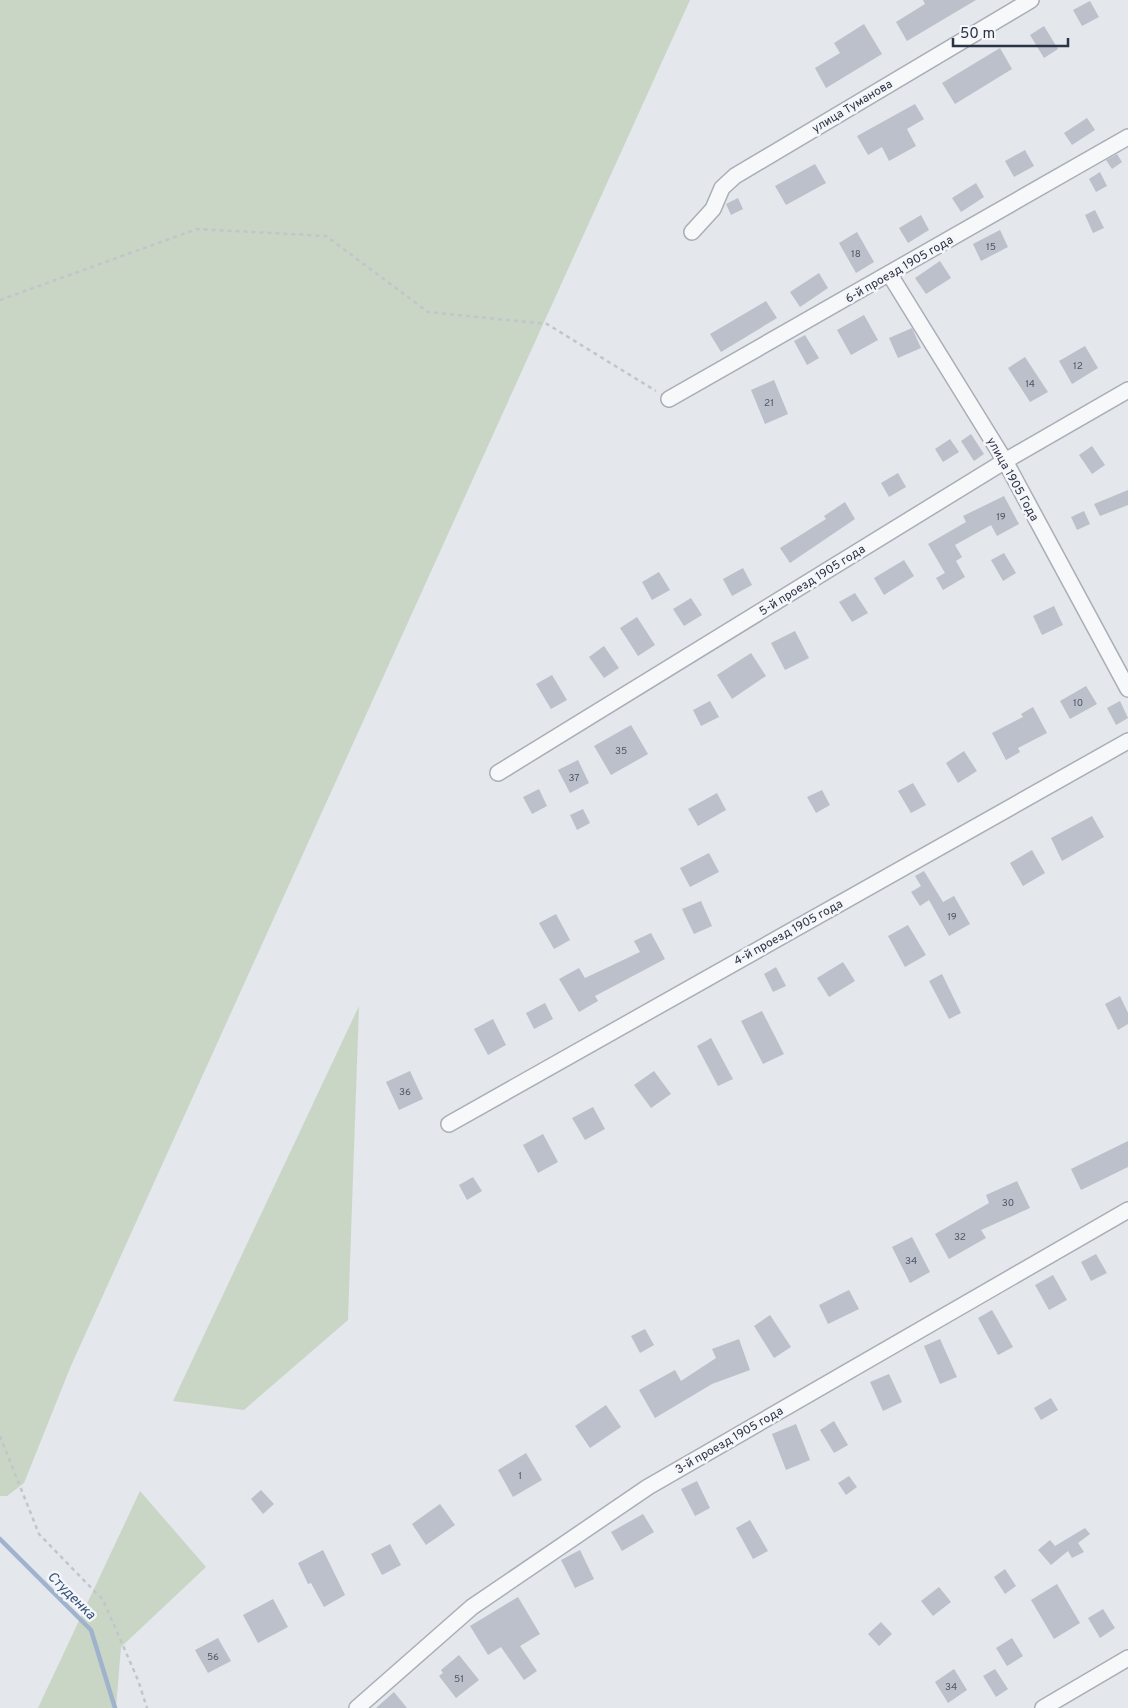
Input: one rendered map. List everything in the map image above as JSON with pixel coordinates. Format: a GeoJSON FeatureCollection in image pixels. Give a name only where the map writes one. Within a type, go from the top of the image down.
{"type":"FeatureCollection","features":[{"type":"Feature","properties":{"kind":"street","name":"улица Туманова"},"geometry":{"type":"LineString","coordinates":[[692,232],[713,209],[722,188],[735,176],[1031,0]]}},
{"type":"Feature","properties":{"kind":"street","name":"6-й проезд 1905 года"},"geometry":{"type":"LineString","coordinates":[[669,399],[890,275],[1128,137]]}},
{"type":"Feature","properties":{"kind":"street","name":"улица 1905 Года"},"geometry":{"type":"LineString","coordinates":[[890,275],[1005,461],[1128,689]]}},
{"type":"Feature","properties":{"kind":"street","name":"5-й проезд 1905 года"},"geometry":{"type":"LineString","coordinates":[[498,773],[1005,461],[1128,390]]}},
{"type":"Feature","properties":{"kind":"street","name":"4-й проезд 1905 года"},"geometry":{"type":"LineString","coordinates":[[449,1124],[1128,741]]}},
{"type":"Feature","properties":{"kind":"street","name":"3-й проезд 1905 года"},"geometry":{"type":"LineString","coordinates":[[357,1708],[472,1607],[648,1487],[1128,1210]]}},
{"type":"Feature","properties":{"kind":"street"},"geometry":{"type":"LineString","coordinates":[[1043,1708],[1128,1658]]}},
{"type":"Feature","properties":{"kind":"path"},"geometry":{"type":"LineString","coordinates":[[0,300],[197,229],[326,236],[428,312],[547,324],[669,399]]}},
{"type":"Feature","properties":{"kind":"path"},"geometry":{"type":"LineString","coordinates":[[0,1436],[39,1534],[103,1600],[138,1680],[147,1708]]}},
{"type":"Feature","properties":{"kind":"green space"},"geometry":{"type":"Polygon","coordinates":[[[0,0],[690,0],[70,1368],[24,1483],[7,1496],[0,1496],[0,0]]]}},
{"type":"Feature","properties":{"kind":"green space"},"geometry":{"type":"Polygon","coordinates":[[[359,1006],[348,1320],[244,1410],[173,1401],[359,1006]]]}},
{"type":"Feature","properties":{"kind":"green space"},"geometry":{"type":"Polygon","coordinates":[[[140,1491],[206,1567],[121,1647],[116,1708],[38,1708],[140,1491]]]}},
{"type":"Feature","properties":{"kind":"building"},"geometry":{"type":"Polygon","coordinates":[[[923,0],[976,0],[907,41],[896,22],[925,4],[923,0]]]}},
{"type":"Feature","properties":{"kind":"building"},"geometry":{"type":"Polygon","coordinates":[[[1090,1],[1099,17],[1082,26],[1073,10],[1090,1]]]}},
{"type":"Feature","properties":{"kind":"building"},"geometry":{"type":"Polygon","coordinates":[[[864,24],[882,54],[826,88],[815,68],[840,53],[834,43],[864,24]]]}},
{"type":"Feature","properties":{"kind":"building"},"geometry":{"type":"Polygon","coordinates":[[[1044,26],[1058,49],[1044,58],[1030,35],[1044,26]]]}},
{"type":"Feature","properties":{"kind":"building"},"geometry":{"type":"Polygon","coordinates":[[[1000,48],[1012,69],[955,104],[942,83],[1000,48]]]}},
{"type":"Feature","properties":{"kind":"building"},"geometry":{"type":"Polygon","coordinates":[[[915,104],[924,119],[907,129],[916,146],[889,161],[882,147],[868,155],[857,136],[915,104]]]}},
{"type":"Feature","properties":{"kind":"building"},"geometry":{"type":"Polygon","coordinates":[[[1087,118],[1095,130],[1072,145],[1064,133],[1087,118]]]}},
{"type":"Feature","properties":{"kind":"building"},"geometry":{"type":"Polygon","coordinates":[[[1025,150],[1034,166],[1014,177],[1005,161],[1025,150]]]}},
{"type":"Feature","properties":{"kind":"building"},"geometry":{"type":"Polygon","coordinates":[[[1117,154],[1122,162],[1112,169],[1106,160],[1117,154]]]}},
{"type":"Feature","properties":{"kind":"building"},"geometry":{"type":"Polygon","coordinates":[[[815,164],[826,183],[786,205],[775,186],[815,164]]]}},
{"type":"Feature","properties":{"kind":"building"},"geometry":{"type":"Polygon","coordinates":[[[1100,172],[1107,186],[1096,192],[1089,179],[1100,172]]]}},
{"type":"Feature","properties":{"kind":"building"},"geometry":{"type":"Polygon","coordinates":[[[976,183],[984,197],[961,212],[952,198],[976,183]]]}},
{"type":"Feature","properties":{"kind":"building"},"geometry":{"type":"Polygon","coordinates":[[[738,198],[743,209],[731,215],[726,204],[738,198]]]}},
{"type":"Feature","properties":{"kind":"building"},"geometry":{"type":"Polygon","coordinates":[[[1095,210],[1104,228],[1093,233],[1085,215],[1095,210]]]}},
{"type":"Feature","properties":{"kind":"building"},"geometry":{"type":"Polygon","coordinates":[[[921,215],[929,230],[908,243],[899,228],[921,215]]]}},
{"type":"Feature","properties":{"kind":"building"},"geometry":{"type":"Polygon","coordinates":[[[1000,230],[1008,247],[981,261],[973,244],[1000,230]]]}},
{"type":"Feature","properties":{"kind":"building"},"geometry":{"type":"Polygon","coordinates":[[[857,232],[874,262],[856,273],[839,243],[857,232]]]}},
{"type":"Feature","properties":{"kind":"building"},"geometry":{"type":"Polygon","coordinates":[[[940,261],[951,278],[926,294],[915,278],[940,261]]]}},
{"type":"Feature","properties":{"kind":"building"},"geometry":{"type":"Polygon","coordinates":[[[819,273],[828,288],[800,307],[790,292],[819,273]]]}},
{"type":"Feature","properties":{"kind":"building"},"geometry":{"type":"Polygon","coordinates":[[[766,301],[777,318],[721,352],[710,334],[766,301]]]}},
{"type":"Feature","properties":{"kind":"building"},"geometry":{"type":"Polygon","coordinates":[[[864,315],[878,340],[851,355],[837,330],[864,315]]]}},
{"type":"Feature","properties":{"kind":"building"},"geometry":{"type":"Polygon","coordinates":[[[912,328],[921,348],[898,358],[889,338],[912,328]]]}},
{"type":"Feature","properties":{"kind":"building"},"geometry":{"type":"Polygon","coordinates":[[[805,335],[819,358],[807,365],[794,341],[805,335]]]}},
{"type":"Feature","properties":{"kind":"building"},"geometry":{"type":"Polygon","coordinates":[[[1085,346],[1098,368],[1072,384],[1059,361],[1085,346]]]}},
{"type":"Feature","properties":{"kind":"building"},"geometry":{"type":"Polygon","coordinates":[[[1025,357],[1048,392],[1030,402],[1008,368],[1025,357]]]}},
{"type":"Feature","properties":{"kind":"building"},"geometry":{"type":"Polygon","coordinates":[[[774,380],[788,414],[765,424],[751,390],[774,380]]]}},
{"type":"Feature","properties":{"kind":"building"},"geometry":{"type":"Polygon","coordinates":[[[971,434],[984,454],[974,461],[961,441],[971,434]]]}},
{"type":"Feature","properties":{"kind":"building"},"geometry":{"type":"Polygon","coordinates":[[[950,439],[959,452],[943,462],[935,449],[950,439]]]}},
{"type":"Feature","properties":{"kind":"building"},"geometry":{"type":"Polygon","coordinates":[[[1092,446],[1105,465],[1092,474],[1079,455],[1092,446]]]}},
{"type":"Feature","properties":{"kind":"building"},"geometry":{"type":"Polygon","coordinates":[[[898,473],[906,487],[889,497],[881,483],[898,473]]]}},
{"type":"Feature","properties":{"kind":"building"},"geometry":{"type":"Polygon","coordinates":[[[1128,490],[1128,505],[1100,516],[1094,504],[1128,490]]]}},
{"type":"Feature","properties":{"kind":"building"},"geometry":{"type":"Polygon","coordinates":[[[1004,496],[1019,524],[997,536],[991,525],[955,545],[962,557],[956,561],[965,577],[943,590],[936,578],[945,573],[928,544],[966,522],[963,516],[1004,496]]]}},
{"type":"Feature","properties":{"kind":"building"},"geometry":{"type":"Polygon","coordinates":[[[845,502],[855,519],[790,563],[780,548],[826,519],[824,516],[845,502]]]}},
{"type":"Feature","properties":{"kind":"building"},"geometry":{"type":"Polygon","coordinates":[[[1084,511],[1090,524],[1077,530],[1071,517],[1084,511]]]}},
{"type":"Feature","properties":{"kind":"building"},"geometry":{"type":"Polygon","coordinates":[[[1004,553],[1016,573],[1003,581],[991,560],[1004,553]]]}},
{"type":"Feature","properties":{"kind":"building"},"geometry":{"type":"Polygon","coordinates":[[[904,560],[914,576],[884,595],[874,578],[904,560]]]}},
{"type":"Feature","properties":{"kind":"building"},"geometry":{"type":"Polygon","coordinates":[[[743,568],[752,585],[732,596],[723,579],[743,568]]]}},
{"type":"Feature","properties":{"kind":"building"},"geometry":{"type":"Polygon","coordinates":[[[659,572],[670,590],[652,600],[642,582],[659,572]]]}},
{"type":"Feature","properties":{"kind":"building"},"geometry":{"type":"Polygon","coordinates":[[[855,593],[868,613],[852,622],[839,602],[855,593]]]}},
{"type":"Feature","properties":{"kind":"building"},"geometry":{"type":"Polygon","coordinates":[[[691,598],[702,615],[684,626],[673,609],[691,598]]]}},
{"type":"Feature","properties":{"kind":"building"},"geometry":{"type":"Polygon","coordinates":[[[1054,606],[1063,625],[1042,635],[1033,616],[1054,606]]]}},
{"type":"Feature","properties":{"kind":"building"},"geometry":{"type":"Polygon","coordinates":[[[637,617],[655,645],[638,656],[620,628],[637,617]]]}},
{"type":"Feature","properties":{"kind":"building"},"geometry":{"type":"Polygon","coordinates":[[[795,631],[809,658],[785,670],[771,643],[795,631]]]}},
{"type":"Feature","properties":{"kind":"building"},"geometry":{"type":"Polygon","coordinates":[[[604,646],[619,668],[604,678],[589,657],[604,646]]]}},
{"type":"Feature","properties":{"kind":"building"},"geometry":{"type":"Polygon","coordinates":[[[751,653],[766,676],[732,699],[717,675],[751,653]]]}},
{"type":"Feature","properties":{"kind":"building"},"geometry":{"type":"Polygon","coordinates":[[[552,675],[567,700],[551,709],[536,684],[552,675]]]}},
{"type":"Feature","properties":{"kind":"building"},"geometry":{"type":"Polygon","coordinates":[[[1086,686],[1097,704],[1070,719],[1060,701],[1086,686]]]}},
{"type":"Feature","properties":{"kind":"building"},"geometry":{"type":"Polygon","coordinates":[[[710,701],[719,717],[701,726],[693,710],[710,701]]]}},
{"type":"Feature","properties":{"kind":"building"},"geometry":{"type":"Polygon","coordinates":[[[1120,701],[1128,718],[1116,725],[1107,708],[1120,701]]]}},
{"type":"Feature","properties":{"kind":"building"},"geometry":{"type":"Polygon","coordinates":[[[1033,707],[1047,733],[1018,748],[1020,752],[1006,760],[992,733],[1023,717],[1021,714],[1033,707]]]}},
{"type":"Feature","properties":{"kind":"building"},"geometry":{"type":"Polygon","coordinates":[[[631,725],[648,754],[611,775],[594,746],[631,725]]]}},
{"type":"Feature","properties":{"kind":"building"},"geometry":{"type":"Polygon","coordinates":[[[964,751],[977,771],[958,783],[946,763],[964,751]]]}},
{"type":"Feature","properties":{"kind":"building"},"geometry":{"type":"Polygon","coordinates":[[[578,760],[589,783],[570,793],[558,770],[578,760]]]}},
{"type":"Feature","properties":{"kind":"building"},"geometry":{"type":"Polygon","coordinates":[[[913,783],[926,805],[911,813],[898,791],[913,783]]]}},
{"type":"Feature","properties":{"kind":"building"},"geometry":{"type":"Polygon","coordinates":[[[539,789],[547,806],[532,814],[523,797],[539,789]]]}},
{"type":"Feature","properties":{"kind":"building"},"geometry":{"type":"Polygon","coordinates":[[[822,790],[830,805],[816,813],[807,797],[822,790]]]}},
{"type":"Feature","properties":{"kind":"building"},"geometry":{"type":"Polygon","coordinates":[[[717,793],[726,810],[698,826],[688,809],[717,793]]]}},
{"type":"Feature","properties":{"kind":"building"},"geometry":{"type":"Polygon","coordinates":[[[583,809],[590,823],[577,830],[570,815],[583,809]]]}},
{"type":"Feature","properties":{"kind":"building"},"geometry":{"type":"Polygon","coordinates":[[[1092,816],[1104,837],[1062,861],[1051,838],[1092,816]]]}},
{"type":"Feature","properties":{"kind":"building"},"geometry":{"type":"Polygon","coordinates":[[[1032,850],[1045,873],[1023,886],[1010,863],[1032,850]]]}},
{"type":"Feature","properties":{"kind":"building"},"geometry":{"type":"Polygon","coordinates":[[[709,853],[719,872],[690,887],[680,868],[709,853]]]}},
{"type":"Feature","properties":{"kind":"building"},"geometry":{"type":"Polygon","coordinates":[[[924,871],[943,902],[954,896],[970,924],[949,936],[929,900],[920,906],[911,892],[921,886],[915,876],[924,871]]]}},
{"type":"Feature","properties":{"kind":"building"},"geometry":{"type":"Polygon","coordinates":[[[701,901],[712,926],[694,934],[682,909],[701,901]]]}},
{"type":"Feature","properties":{"kind":"building"},"geometry":{"type":"Polygon","coordinates":[[[556,914],[570,940],[554,949],[539,923],[556,914]]]}},
{"type":"Feature","properties":{"kind":"building"},"geometry":{"type":"Polygon","coordinates":[[[908,925],[926,955],[905,967],[888,936],[908,925]]]}},
{"type":"Feature","properties":{"kind":"building"},"geometry":{"type":"Polygon","coordinates":[[[651,933],[665,959],[595,996],[598,1001],[579,1012],[559,979],[579,968],[585,978],[640,952],[634,941],[651,933]]]}},
{"type":"Feature","properties":{"kind":"building"},"geometry":{"type":"Polygon","coordinates":[[[843,962],[855,981],[829,997],[817,978],[843,962]]]}},
{"type":"Feature","properties":{"kind":"building"},"geometry":{"type":"Polygon","coordinates":[[[776,967],[786,986],[773,992],[764,974],[776,967]]]}},
{"type":"Feature","properties":{"kind":"building"},"geometry":{"type":"Polygon","coordinates":[[[942,974],[961,1013],[949,1019],[929,981],[942,974]]]}},
{"type":"Feature","properties":{"kind":"building"},"geometry":{"type":"Polygon","coordinates":[[[1120,996],[1128,1013],[1128,1024],[1118,1030],[1105,1004],[1120,996]]]}},
{"type":"Feature","properties":{"kind":"building"},"geometry":{"type":"Polygon","coordinates":[[[545,1003],[553,1019],[534,1029],[526,1013],[545,1003]]]}},
{"type":"Feature","properties":{"kind":"building"},"geometry":{"type":"Polygon","coordinates":[[[762,1011],[784,1054],[763,1064],[741,1021],[762,1011]]]}},
{"type":"Feature","properties":{"kind":"building"},"geometry":{"type":"Polygon","coordinates":[[[493,1019],[506,1045],[488,1055],[474,1029],[493,1019]]]}},
{"type":"Feature","properties":{"kind":"building"},"geometry":{"type":"Polygon","coordinates":[[[711,1038],[733,1079],[718,1086],[697,1046],[711,1038]]]}},
{"type":"Feature","properties":{"kind":"building"},"geometry":{"type":"Polygon","coordinates":[[[410,1071],[423,1099],[399,1110],[386,1082],[410,1071]]]}},
{"type":"Feature","properties":{"kind":"building"},"geometry":{"type":"Polygon","coordinates":[[[654,1071],[671,1094],[651,1108],[634,1085],[654,1071]]]}},
{"type":"Feature","properties":{"kind":"building"},"geometry":{"type":"Polygon","coordinates":[[[593,1107],[605,1129],[585,1140],[572,1118],[593,1107]]]}},
{"type":"Feature","properties":{"kind":"building"},"geometry":{"type":"Polygon","coordinates":[[[543,1134],[558,1162],[538,1173],[523,1145],[543,1134]]]}},
{"type":"Feature","properties":{"kind":"building"},"geometry":{"type":"Polygon","coordinates":[[[1128,1141],[1128,1167],[1081,1190],[1071,1169],[1128,1141]]]}},
{"type":"Feature","properties":{"kind":"building"},"geometry":{"type":"Polygon","coordinates":[[[473,1177],[482,1191],[467,1200],[459,1185],[473,1177]]]}},
{"type":"Feature","properties":{"kind":"building"},"geometry":{"type":"Polygon","coordinates":[[[1017,1181],[1030,1208],[981,1230],[986,1238],[949,1259],[935,1234],[989,1203],[986,1195],[1017,1181]]]}},
{"type":"Feature","properties":{"kind":"building"},"geometry":{"type":"Polygon","coordinates":[[[912,1237],[930,1272],[910,1283],[892,1247],[912,1237]]]}},
{"type":"Feature","properties":{"kind":"building"},"geometry":{"type":"Polygon","coordinates":[[[1096,1254],[1107,1273],[1091,1281],[1081,1262],[1096,1254]]]}},
{"type":"Feature","properties":{"kind":"building"},"geometry":{"type":"Polygon","coordinates":[[[1053,1275],[1067,1300],[1049,1310],[1035,1285],[1053,1275]]]}},
{"type":"Feature","properties":{"kind":"building"},"geometry":{"type":"Polygon","coordinates":[[[849,1290],[859,1309],[828,1324],[819,1305],[849,1290]]]}},
{"type":"Feature","properties":{"kind":"building"},"geometry":{"type":"Polygon","coordinates":[[[992,1310],[1013,1347],[998,1355],[978,1318],[992,1310]]]}},
{"type":"Feature","properties":{"kind":"building"},"geometry":{"type":"Polygon","coordinates":[[[770,1315],[791,1347],[774,1358],[754,1326],[770,1315]]]}},
{"type":"Feature","properties":{"kind":"building"},"geometry":{"type":"Polygon","coordinates":[[[645,1329],[654,1345],[640,1353],[631,1336],[645,1329]]]}},
{"type":"Feature","properties":{"kind":"building"},"geometry":{"type":"Polygon","coordinates":[[[739,1339],[750,1370],[712,1384],[655,1418],[639,1390],[675,1370],[681,1381],[716,1358],[712,1349],[739,1339]]]}},
{"type":"Feature","properties":{"kind":"building"},"geometry":{"type":"Polygon","coordinates":[[[940,1339],[957,1377],[940,1384],[924,1346],[940,1339]]]}},
{"type":"Feature","properties":{"kind":"building"},"geometry":{"type":"Polygon","coordinates":[[[889,1374],[902,1402],[883,1411],[870,1382],[889,1374]]]}},
{"type":"Feature","properties":{"kind":"building"},"geometry":{"type":"Polygon","coordinates":[[[1051,1398],[1058,1410],[1041,1420],[1034,1408],[1051,1398]]]}},
{"type":"Feature","properties":{"kind":"building"},"geometry":{"type":"Polygon","coordinates":[[[606,1405],[621,1427],[590,1448],[575,1426],[606,1405]]]}},
{"type":"Feature","properties":{"kind":"building"},"geometry":{"type":"Polygon","coordinates":[[[834,1421],[848,1445],[834,1453],[820,1430],[834,1421]]]}},
{"type":"Feature","properties":{"kind":"building"},"geometry":{"type":"Polygon","coordinates":[[[796,1424],[810,1460],[786,1470],[772,1434],[796,1424]]]}},
{"type":"Feature","properties":{"kind":"building"},"geometry":{"type":"Polygon","coordinates":[[[526,1453],[542,1480],[513,1497],[498,1470],[526,1453]]]}},
{"type":"Feature","properties":{"kind":"building"},"geometry":{"type":"Polygon","coordinates":[[[849,1476],[857,1487],[846,1495],[838,1483],[849,1476]]]}},
{"type":"Feature","properties":{"kind":"building"},"geometry":{"type":"Polygon","coordinates":[[[697,1481],[710,1508],[695,1516],[681,1489],[697,1481]]]}},
{"type":"Feature","properties":{"kind":"building"},"geometry":{"type":"Polygon","coordinates":[[[261,1490],[274,1504],[263,1514],[251,1499],[261,1490]]]}},
{"type":"Feature","properties":{"kind":"building"},"geometry":{"type":"Polygon","coordinates":[[[440,1504],[455,1525],[426,1545],[412,1524],[440,1504]]]}},
{"type":"Feature","properties":{"kind":"building"},"geometry":{"type":"Polygon","coordinates":[[[643,1514],[654,1532],[622,1551],[611,1532],[643,1514]]]}},
{"type":"Feature","properties":{"kind":"building"},"geometry":{"type":"Polygon","coordinates":[[[750,1520],[768,1551],[753,1559],[736,1528],[750,1520]]]}},
{"type":"Feature","properties":{"kind":"building"},"geometry":{"type":"Polygon","coordinates":[[[1085,1528],[1090,1534],[1078,1543],[1084,1552],[1072,1558],[1068,1551],[1051,1565],[1038,1550],[1050,1540],[1055,1546],[1085,1528]]]}},
{"type":"Feature","properties":{"kind":"building"},"geometry":{"type":"Polygon","coordinates":[[[390,1544],[401,1565],[382,1575],[371,1554],[390,1544]]]}},
{"type":"Feature","properties":{"kind":"building"},"geometry":{"type":"Polygon","coordinates":[[[323,1550],[345,1595],[324,1607],[311,1583],[308,1584],[298,1563],[323,1550]]]}},
{"type":"Feature","properties":{"kind":"building"},"geometry":{"type":"Polygon","coordinates":[[[580,1550],[594,1579],[575,1588],[561,1560],[580,1550]]]}},
{"type":"Feature","properties":{"kind":"building"},"geometry":{"type":"Polygon","coordinates":[[[1005,1569],[1016,1586],[1005,1594],[994,1577],[1005,1569]]]}},
{"type":"Feature","properties":{"kind":"building"},"geometry":{"type":"Polygon","coordinates":[[[1057,1584],[1080,1623],[1054,1639],[1031,1600],[1057,1584]]]}},
{"type":"Feature","properties":{"kind":"building"},"geometry":{"type":"Polygon","coordinates":[[[939,1587],[951,1602],[933,1616],[921,1601],[939,1587]]]}},
{"type":"Feature","properties":{"kind":"building"},"geometry":{"type":"Polygon","coordinates":[[[518,1597],[540,1634],[520,1646],[537,1671],[524,1680],[501,1647],[488,1655],[470,1626],[518,1597]]]}},
{"type":"Feature","properties":{"kind":"building"},"geometry":{"type":"Polygon","coordinates":[[[273,1599],[288,1627],[258,1643],[243,1615],[273,1599]]]}},
{"type":"Feature","properties":{"kind":"building"},"geometry":{"type":"Polygon","coordinates":[[[1103,1609],[1115,1628],[1100,1638],[1088,1618],[1103,1609]]]}},
{"type":"Feature","properties":{"kind":"building"},"geometry":{"type":"Polygon","coordinates":[[[881,1622],[892,1634],[879,1646],[868,1634],[881,1622]]]}},
{"type":"Feature","properties":{"kind":"building"},"geometry":{"type":"Polygon","coordinates":[[[218,1638],[231,1661],[208,1673],[195,1650],[218,1638]]]}},
{"type":"Feature","properties":{"kind":"building"},"geometry":{"type":"Polygon","coordinates":[[[1012,1638],[1023,1656],[1007,1666],[996,1648],[1012,1638]]]}},
{"type":"Feature","properties":{"kind":"building"},"geometry":{"type":"Polygon","coordinates":[[[459,1655],[479,1680],[456,1698],[439,1676],[443,1673],[441,1670],[459,1655]]]}},
{"type":"Feature","properties":{"kind":"building"},"geometry":{"type":"Polygon","coordinates":[[[954,1669],[967,1690],[948,1703],[935,1682],[954,1669]]]}},
{"type":"Feature","properties":{"kind":"building"},"geometry":{"type":"Polygon","coordinates":[[[995,1669],[1008,1689],[996,1697],[983,1676],[995,1669]]]}},
{"type":"Feature","properties":{"kind":"building"},"geometry":{"type":"Polygon","coordinates":[[[394,1692],[407,1708],[376,1708],[394,1692]]]}},
{"type":"Feature","properties":{"kind":"waterway","name":"Студенка"},"geometry":{"type":"LineString","coordinates":[[0,1539],[91,1630],[115,1708]]}}]}
